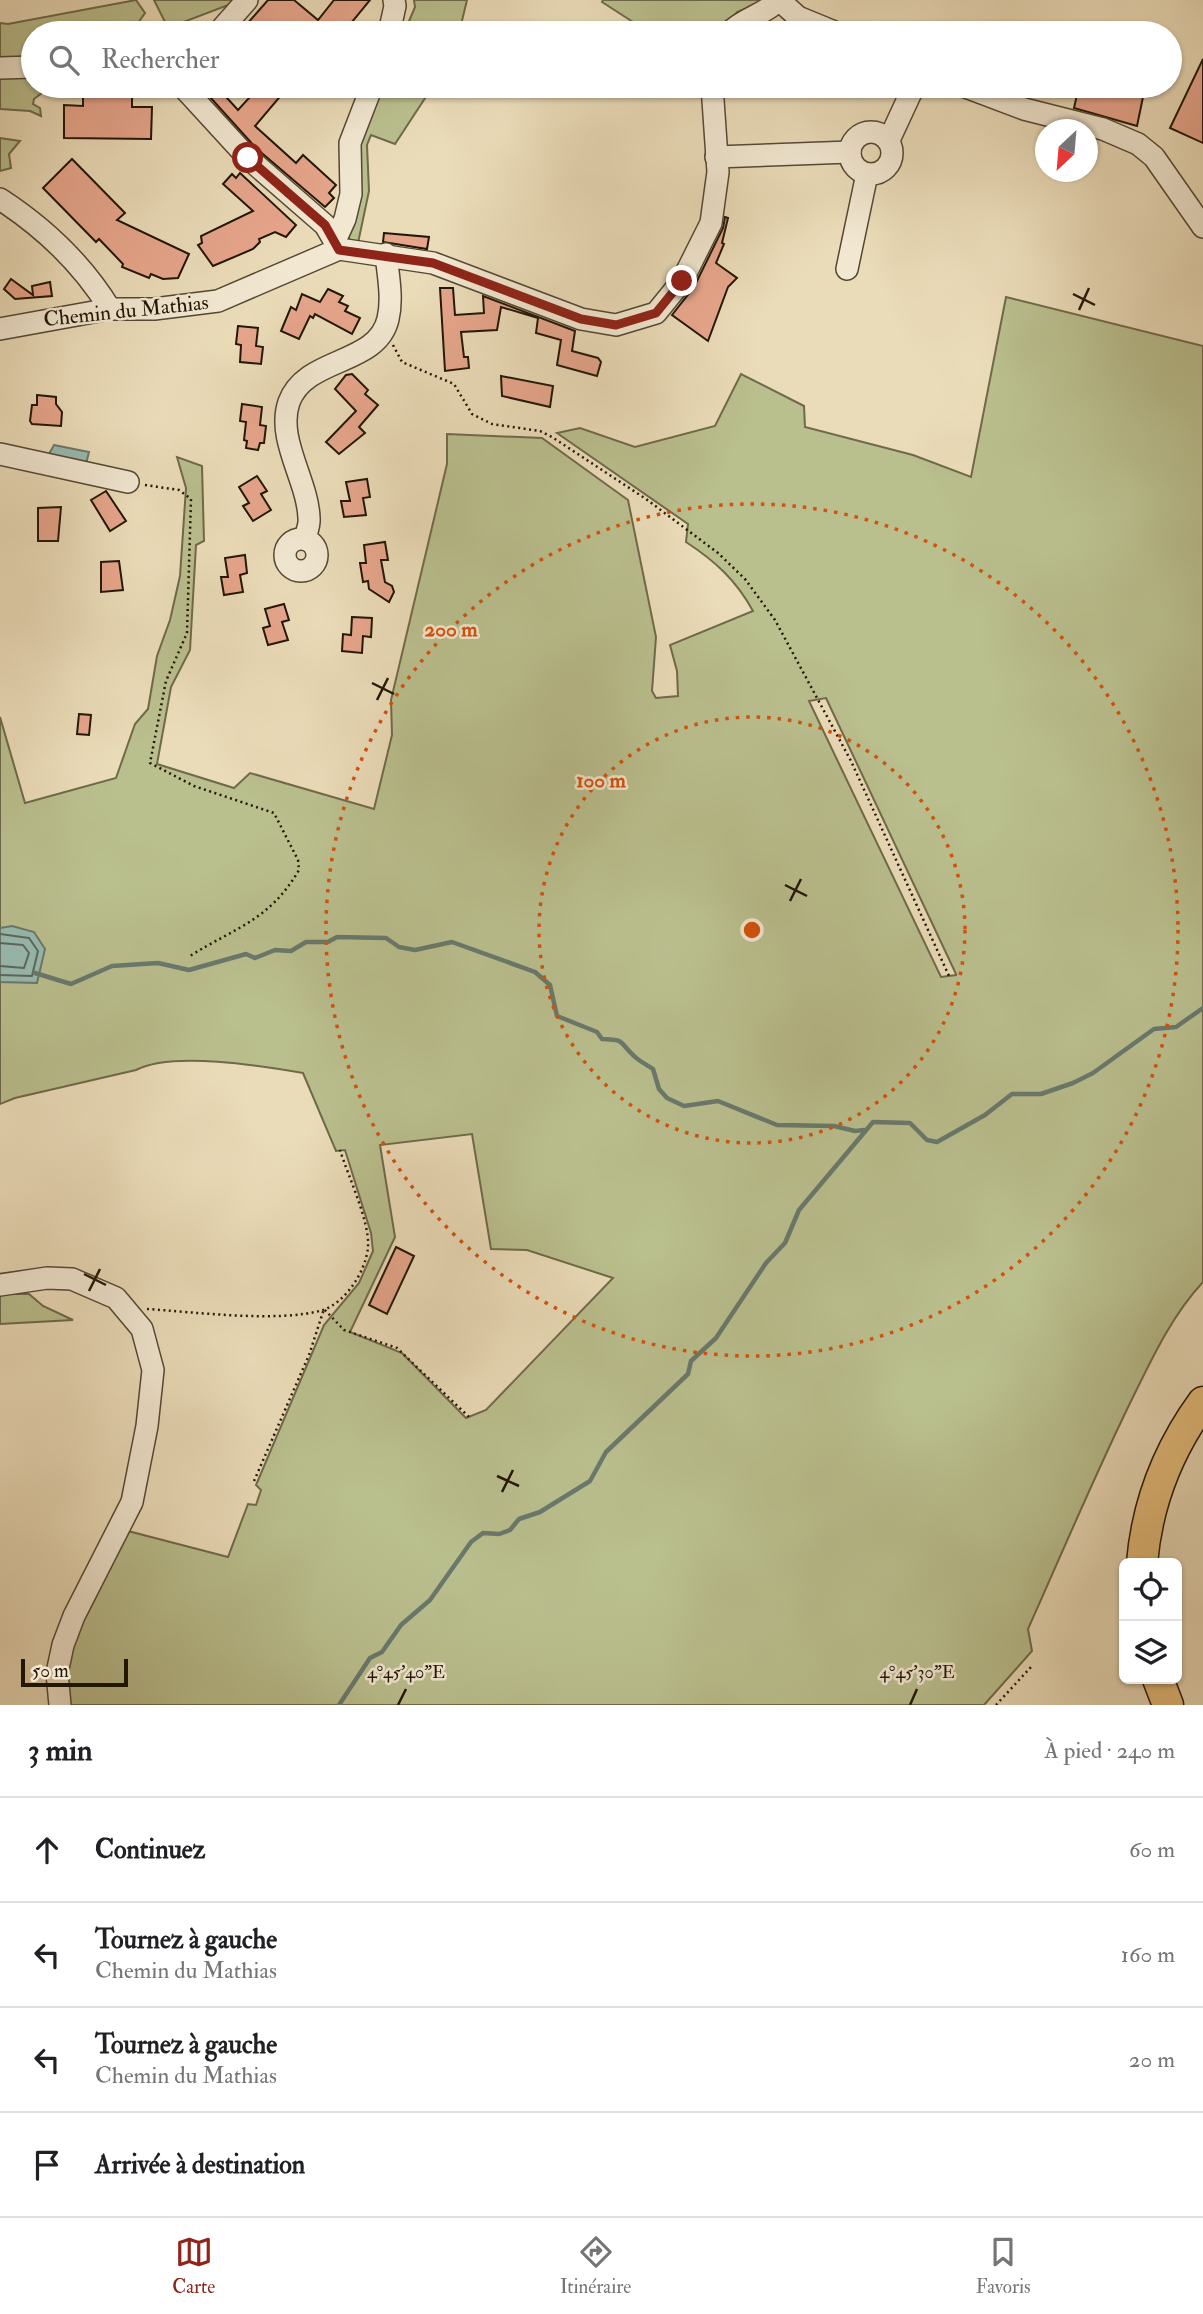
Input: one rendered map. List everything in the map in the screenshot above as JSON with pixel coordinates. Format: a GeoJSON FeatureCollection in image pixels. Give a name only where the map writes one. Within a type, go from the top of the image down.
{"type":"FeatureCollection","features":[{"type":"Feature","properties":{"kind":"highway"},"geometry":{"type":"LineString","coordinates":[[1143,1558],[1157,1487],[1178,1441],[1203,1402]]}},
{"type":"Feature","properties":{"kind":"highway"},"geometry":{"type":"LineString","coordinates":[[1159,1684],[1168,1705]]}},
{"type":"Feature","properties":{"kind":"street"},"geometry":{"type":"LineString","coordinates":[[229,21],[247,0]]}},
{"type":"Feature","properties":{"kind":"street"},"geometry":{"type":"LineString","coordinates":[[392,21],[396,6],[394,0]]}},
{"type":"Feature","properties":{"kind":"street"},"geometry":{"type":"LineString","coordinates":[[745,21],[767,11],[779,0],[798,17],[808,21]]}},
{"type":"Feature","properties":{"kind":"street"},"geometry":{"type":"LineString","coordinates":[[0,68],[21,67]]}},
{"type":"Feature","properties":{"kind":"street"},"geometry":{"type":"LineString","coordinates":[[193,98],[248,158],[325,225],[337,245]]}},
{"type":"Feature","properties":{"kind":"street"},"geometry":{"type":"LineString","coordinates":[[337,245],[351,194],[350,143],[367,98]]}},
{"type":"Feature","properties":{"kind":"street","name":"Chemin du Mathias"},"geometry":{"type":"LineString","coordinates":[[0,328],[110,309],[154,309],[218,301],[337,245],[433,263],[581,319],[616,325],[656,313],[682,281],[711,223],[717,199],[713,98]]}},
{"type":"Feature","properties":{"kind":"street"},"geometry":{"type":"LineString","coordinates":[[889,140],[908,98]]}},
{"type":"Feature","properties":{"kind":"street"},"geometry":{"type":"LineString","coordinates":[[995,98],[1024,109],[1103,129],[1138,144],[1154,157],[1203,227]]}},
{"type":"Feature","properties":{"kind":"street"},"geometry":{"type":"LineString","coordinates":[[865,132],[878,132],[889,140],[892,146],[891,161],[881,172],[867,174],[854,166],[850,152],[854,140],[865,132]]}},
{"type":"Feature","properties":{"kind":"street"},"geometry":{"type":"LineString","coordinates":[[716,157],[850,152]]}},
{"type":"Feature","properties":{"kind":"street"},"geometry":{"type":"LineString","coordinates":[[847,269],[867,174]]}},
{"type":"Feature","properties":{"kind":"street"},"geometry":{"type":"LineString","coordinates":[[0,199],[60,246],[96,286],[110,309]]}},
{"type":"Feature","properties":{"kind":"street"},"geometry":{"type":"LineString","coordinates":[[305,539],[310,519],[288,429],[288,405],[300,382],[310,373],[357,352],[381,336],[391,300],[386,254]]}},
{"type":"Feature","properties":{"kind":"street"},"geometry":{"type":"LineString","coordinates":[[0,454],[128,482]]}},
{"type":"Feature","properties":{"kind":"street"},"geometry":{"type":"LineString","coordinates":[[0,1285],[47,1278],[72,1279],[116,1298],[130,1311],[142,1329],[153,1370],[141,1458],[124,1522],[91,1580],[63,1644],[57,1673],[60,1705]]}},
{"type":"Feature","properties":{"kind":"path"},"geometry":{"type":"LineString","coordinates":[[383,331],[402,362],[454,384],[472,414],[492,424],[540,431],[552,437],[646,499],[745,579],[775,620],[852,761],[949,976]]}},
{"type":"Feature","properties":{"kind":"path"},"geometry":{"type":"LineString","coordinates":[[128,482],[179,490],[191,499],[187,633],[166,681],[149,763],[194,786],[274,813],[298,860],[299,870],[278,902],[237,932],[190,957]]}},
{"type":"Feature","properties":{"kind":"path"},"geometry":{"type":"LineString","coordinates":[[130,1311],[139,1309],[241,1316],[324,1310],[350,1290],[368,1249],[366,1233],[340,1150]]}},
{"type":"Feature","properties":{"kind":"path"},"geometry":{"type":"LineString","coordinates":[[324,1310],[344,1330],[397,1348],[469,1417]]}},
{"type":"Feature","properties":{"kind":"path"},"geometry":{"type":"LineString","coordinates":[[254,1481],[309,1355],[324,1310]]}},
{"type":"Feature","properties":{"kind":"path"},"geometry":{"type":"LineString","coordinates":[[996,1705],[1031,1667]]}},
{"type":"Feature","properties":{"kind":"green space"},"geometry":{"type":"Polygon","coordinates":[[[136,0],[145,13],[139,21],[24,21],[136,0]]]}},
{"type":"Feature","properties":{"kind":"green space"},"geometry":{"type":"Polygon","coordinates":[[[154,0],[234,0],[231,4],[186,21],[164,21],[154,0]]]}},
{"type":"Feature","properties":{"kind":"green space"},"geometry":{"type":"Polygon","coordinates":[[[414,0],[467,0],[462,21],[409,21],[415,7],[414,0]]]}},
{"type":"Feature","properties":{"kind":"green space"},"geometry":{"type":"Polygon","coordinates":[[[769,0],[737,12],[731,21],[631,21],[602,2],[769,0]]]}},
{"type":"Feature","properties":{"kind":"green space"},"geometry":{"type":"Polygon","coordinates":[[[21,22],[21,58],[0,59],[0,23],[21,22]]]}},
{"type":"Feature","properties":{"kind":"green space"},"geometry":{"type":"Polygon","coordinates":[[[21,72],[21,98],[35,98],[33,104],[40,108],[41,116],[30,111],[0,109],[0,74],[21,72]]]}},
{"type":"Feature","properties":{"kind":"green space"},"geometry":{"type":"Polygon","coordinates":[[[377,98],[425,98],[395,144],[371,135],[367,145],[369,191],[358,243],[349,240],[355,155],[377,98]]]}},
{"type":"Feature","properties":{"kind":"green space"},"geometry":{"type":"Polygon","coordinates":[[[0,138],[20,141],[9,154],[11,168],[0,171],[0,138]]]}},
{"type":"Feature","properties":{"kind":"green space"},"geometry":{"type":"Polygon","coordinates":[[[1006,297],[1203,346],[1203,1282],[1164,1336],[1106,1453],[1028,1629],[1032,1651],[984,1705],[65,1705],[69,1640],[124,1530],[228,1557],[248,1504],[256,1505],[261,1490],[256,1485],[324,1325],[359,1283],[373,1251],[371,1233],[345,1150],[336,1151],[303,1073],[218,1062],[172,1061],[15,1098],[0,1104],[0,717],[25,803],[116,778],[135,724],[148,709],[157,656],[170,620],[180,576],[186,488],[177,457],[202,466],[204,541],[196,545],[190,650],[171,687],[157,764],[234,788],[250,773],[374,809],[392,735],[391,700],[447,464],[447,434],[542,438],[628,500],[656,637],[652,691],[656,698],[678,696],[677,671],[670,645],[753,611],[724,572],[686,542],[688,524],[557,433],[580,428],[635,447],[715,426],[741,374],[804,406],[805,427],[913,455],[971,477],[1006,297]],[[826,698],[809,701],[941,977],[956,975],[956,974],[826,698]],[[472,1134],[380,1145],[395,1237],[350,1332],[402,1353],[466,1418],[486,1410],[613,1278],[527,1250],[491,1249],[472,1134]]]}},
{"type":"Feature","properties":{"kind":"green space"},"geometry":{"type":"Polygon","coordinates":[[[0,1294],[29,1294],[43,1306],[73,1320],[0,1324],[0,1294]]]}},
{"type":"Feature","properties":{"kind":"water"},"geometry":{"type":"Polygon","coordinates":[[[54,445],[89,452],[86,464],[52,458],[49,454],[54,445]]]}},
{"type":"Feature","properties":{"kind":"water"},"geometry":{"type":"Polygon","coordinates":[[[12,926],[34,932],[45,949],[37,983],[0,982],[0,928],[12,926]]]}},
{"type":"Feature","properties":{"kind":"building"},"geometry":{"type":"Polygon","coordinates":[[[268,0],[294,0],[318,20],[334,0],[370,0],[353,21],[250,21],[268,0]]]}},
{"type":"Feature","properties":{"kind":"building"},"geometry":{"type":"Polygon","coordinates":[[[1203,59],[1203,143],[1170,128],[1203,59]]]}},
{"type":"Feature","properties":{"kind":"building"},"geometry":{"type":"Polygon","coordinates":[[[83,98],[132,98],[132,107],[152,107],[151,139],[64,138],[64,105],[83,106],[83,98]]]}},
{"type":"Feature","properties":{"kind":"building"},"geometry":{"type":"Polygon","coordinates":[[[211,98],[227,98],[238,110],[249,98],[279,98],[255,126],[296,163],[303,155],[336,185],[329,193],[334,198],[325,207],[257,149],[211,98]]]}},
{"type":"Feature","properties":{"kind":"building"},"geometry":{"type":"Polygon","coordinates":[[[1076,98],[1143,98],[1137,126],[1074,108],[1076,98]]]}},
{"type":"Feature","properties":{"kind":"building"},"geometry":{"type":"Polygon","coordinates":[[[72,159],[125,213],[117,220],[189,254],[178,278],[163,279],[151,274],[149,278],[122,267],[123,264],[99,239],[96,242],[43,188],[72,159]]]}},
{"type":"Feature","properties":{"kind":"building"},"geometry":{"type":"Polygon","coordinates":[[[240,173],[296,225],[286,237],[275,232],[259,239],[260,242],[253,249],[213,266],[198,245],[202,243],[201,236],[253,211],[223,184],[232,174],[236,178],[240,173]]]}},
{"type":"Feature","properties":{"kind":"building"},"geometry":{"type":"Polygon","coordinates":[[[725,217],[728,218],[722,243],[724,244],[716,263],[737,278],[728,287],[708,341],[672,315],[694,287],[723,228],[725,217]]]}},
{"type":"Feature","properties":{"kind":"building"},"geometry":{"type":"Polygon","coordinates":[[[384,233],[429,237],[427,249],[383,242],[384,233]]]}},
{"type":"Feature","properties":{"kind":"building"},"geometry":{"type":"Polygon","coordinates":[[[11,279],[33,295],[32,286],[50,282],[52,296],[15,299],[4,289],[11,279]]]}},
{"type":"Feature","properties":{"kind":"building"},"geometry":{"type":"Polygon","coordinates":[[[440,288],[453,288],[455,315],[484,313],[483,296],[575,331],[572,351],[598,358],[601,362],[597,376],[557,365],[561,340],[536,333],[538,318],[501,307],[497,330],[461,332],[464,357],[468,357],[469,368],[445,371],[440,288]]]}},
{"type":"Feature","properties":{"kind":"building"},"geometry":{"type":"Polygon","coordinates":[[[328,289],[343,296],[339,302],[348,306],[345,311],[360,318],[352,334],[315,314],[313,318],[310,316],[299,339],[281,331],[291,307],[296,310],[302,294],[320,302],[328,289]]]}},
{"type":"Feature","properties":{"kind":"building"},"geometry":{"type":"Polygon","coordinates":[[[238,326],[258,328],[256,346],[263,347],[261,364],[240,362],[241,345],[236,344],[238,326]]]}},
{"type":"Feature","properties":{"kind":"building"},"geometry":{"type":"Polygon","coordinates":[[[352,374],[368,390],[365,394],[378,405],[359,427],[365,433],[339,454],[326,442],[356,411],[335,389],[346,375],[352,374]]]}},
{"type":"Feature","properties":{"kind":"building"},"geometry":{"type":"Polygon","coordinates":[[[501,376],[553,386],[550,407],[502,396],[501,376]]]}},
{"type":"Feature","properties":{"kind":"building"},"geometry":{"type":"Polygon","coordinates":[[[37,395],[56,397],[56,404],[62,412],[61,426],[32,424],[32,405],[37,405],[37,395]]]}},
{"type":"Feature","properties":{"kind":"building"},"geometry":{"type":"Polygon","coordinates":[[[242,404],[262,407],[260,425],[266,426],[264,443],[260,443],[258,450],[246,448],[246,422],[240,421],[242,404]]]}},
{"type":"Feature","properties":{"kind":"building"},"geometry":{"type":"Polygon","coordinates":[[[257,476],[267,491],[261,494],[271,510],[253,521],[243,506],[249,503],[239,487],[257,476]]]}},
{"type":"Feature","properties":{"kind":"building"},"geometry":{"type":"Polygon","coordinates":[[[367,479],[370,497],[363,498],[366,515],[344,517],[341,501],[350,501],[346,482],[367,479]]]}},
{"type":"Feature","properties":{"kind":"building"},"geometry":{"type":"Polygon","coordinates":[[[106,491],[126,521],[110,531],[91,500],[106,491]]]}},
{"type":"Feature","properties":{"kind":"building"},"geometry":{"type":"Polygon","coordinates":[[[61,507],[58,541],[38,541],[38,508],[61,507]]]}},
{"type":"Feature","properties":{"kind":"building"},"geometry":{"type":"Polygon","coordinates":[[[385,542],[388,560],[381,560],[385,582],[392,586],[394,592],[389,602],[369,589],[368,581],[363,582],[360,563],[366,563],[364,545],[385,542]]]}},
{"type":"Feature","properties":{"kind":"building"},"geometry":{"type":"Polygon","coordinates":[[[245,555],[247,573],[240,575],[243,592],[224,595],[221,577],[228,577],[225,558],[245,555]]]}},
{"type":"Feature","properties":{"kind":"building"},"geometry":{"type":"Polygon","coordinates":[[[119,561],[123,590],[101,592],[101,562],[119,561]]]}},
{"type":"Feature","properties":{"kind":"building"},"geometry":{"type":"Polygon","coordinates":[[[284,604],[289,620],[282,622],[288,640],[268,645],[263,628],[270,626],[265,609],[284,604]]]}},
{"type":"Feature","properties":{"kind":"building"},"geometry":{"type":"Polygon","coordinates":[[[352,617],[372,618],[371,637],[363,636],[362,653],[342,651],[343,634],[351,635],[352,617]]]}},
{"type":"Feature","properties":{"kind":"building"},"geometry":{"type":"Polygon","coordinates":[[[79,714],[91,715],[89,735],[77,734],[79,714]]]}},
{"type":"Feature","properties":{"kind":"building"},"geometry":{"type":"Polygon","coordinates":[[[396,1247],[414,1256],[387,1314],[369,1305],[396,1247]]]}},
{"type":"Feature","properties":{"kind":"waterway"},"geometry":{"type":"LineString","coordinates":[[35,973],[71,984],[112,966],[158,963],[189,970],[246,954],[255,958],[275,950],[291,951],[306,942],[328,942],[337,937],[386,938],[399,947],[415,950],[452,942],[535,972],[550,985],[557,1016],[597,1032],[602,1039],[621,1042],[636,1058],[653,1069],[659,1089],[667,1098],[684,1106],[718,1101],[777,1125],[834,1126],[855,1131],[864,1130]]}},
{"type":"Feature","properties":{"kind":"waterway"},"geometry":{"type":"LineString","coordinates":[[339,1705],[370,1658],[382,1652],[401,1625],[430,1600],[471,1542],[483,1533],[499,1534],[510,1530],[519,1519],[540,1512],[590,1481],[606,1452],[688,1374],[691,1361],[716,1338],[766,1263],[785,1243],[799,1210],[873,1122],[910,1123],[927,1140],[937,1142],[985,1115],[1012,1094],[1041,1094],[1073,1083],[1093,1073],[1154,1029],[1176,1027],[1203,1008]]}},
{"type":"Feature","properties":{"kind":"route"},"geometry":{"type":"LineString","coordinates":[[248,158],[325,225],[339,250],[365,251],[433,263],[527,296],[581,319],[616,325],[656,313],[682,281]]}}]}
